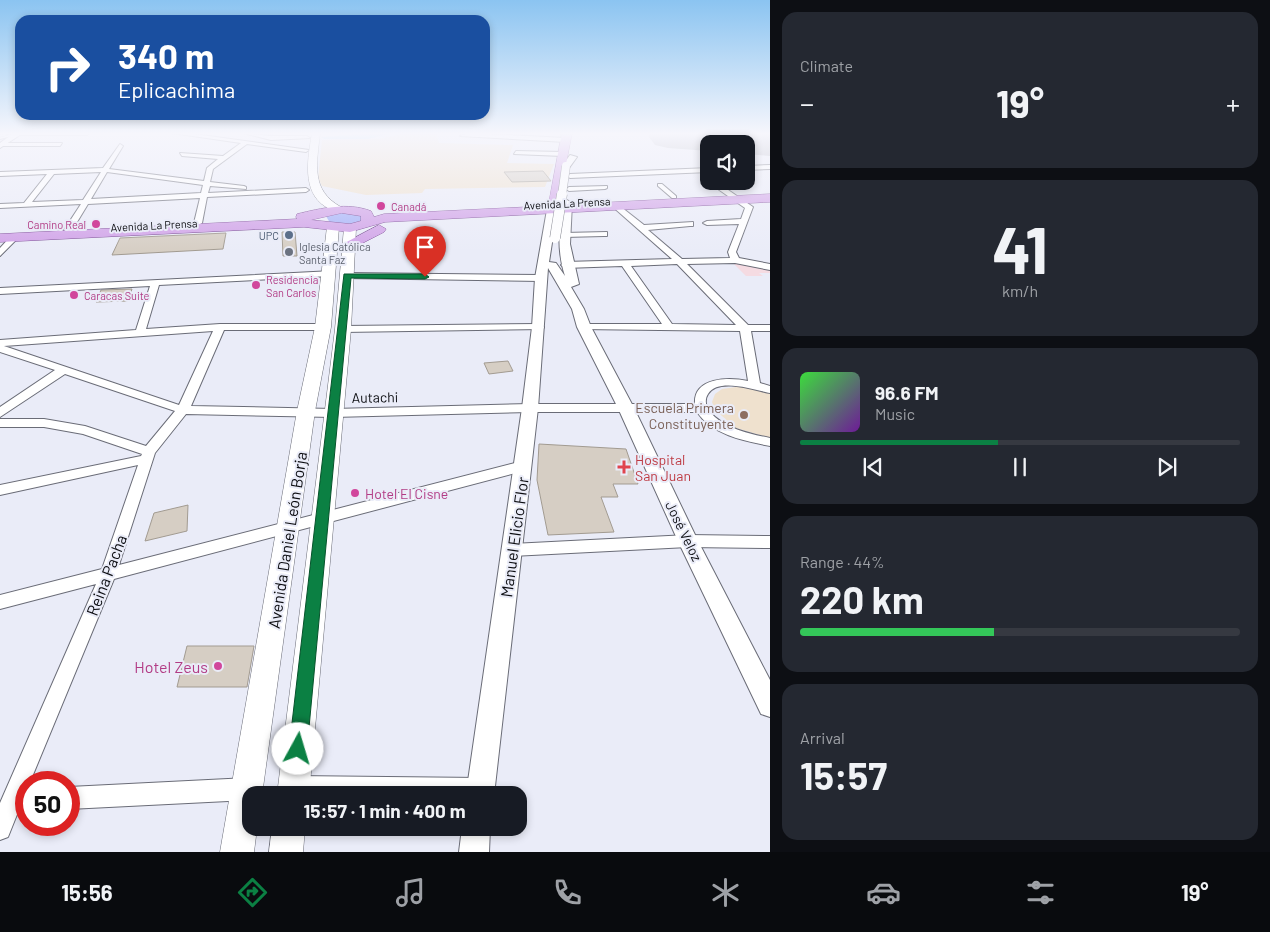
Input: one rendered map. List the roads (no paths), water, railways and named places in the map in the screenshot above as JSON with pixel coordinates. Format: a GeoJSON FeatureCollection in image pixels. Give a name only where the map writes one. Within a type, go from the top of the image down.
{"type":"FeatureCollection","features":[{"type":"Feature","properties":{"kind":"main road"},"geometry":{"type":"LineString","coordinates":[[303,173],[302,178],[306,190],[323,220],[349,236],[423,216]]}},
{"type":"Feature","properties":{"kind":"main road"},"geometry":{"type":"LineString","coordinates":[[312,173],[316,190],[326,203],[337,209],[366,216],[349,236]]}},
{"type":"Feature","properties":{"kind":"main road"},"geometry":{"type":"LineString","coordinates":[[552,206],[563,173]]}},
{"type":"Feature","properties":{"kind":"main road"},"geometry":{"type":"LineString","coordinates":[[567,173],[568,199]]}},
{"type":"Feature","properties":{"kind":"main road","name":"Avenida La Prensa"},"geometry":{"type":"LineString","coordinates":[[568,199],[616,205],[735,197],[770,192]]}},
{"type":"Feature","properties":{"kind":"main road","name":"Avenida La Prensa"},"geometry":{"type":"LineString","coordinates":[[366,216],[423,216],[552,206],[568,199],[603,202],[674,197],[770,198]]}},
{"type":"Feature","properties":{"kind":"main road","name":"Avenida La Prensa"},"geometry":{"type":"LineString","coordinates":[[366,216],[552,206]]}},
{"type":"Feature","properties":{"kind":"main road","name":"Avenida La Prensa"},"geometry":{"type":"LineString","coordinates":[[0,238],[323,220],[337,209]]}},
{"type":"Feature","properties":{"kind":"main road","name":"Avenida La Prensa"},"geometry":{"type":"LineString","coordinates":[[0,234],[198,223],[323,220]]}},
{"type":"Feature","properties":{"kind":"main road","name":"Avenida Daniel León Borja"},"geometry":{"type":"LineString","coordinates":[[323,220],[339,274]]}},
{"type":"Feature","properties":{"kind":"main road","name":"Avenida Daniel León Borja"},"geometry":{"type":"LineString","coordinates":[[295,786],[333,413],[333,328],[339,274],[349,236]]}},
{"type":"Feature","properties":{"kind":"main road","name":"Avenida Daniel León Borja"},"geometry":{"type":"LineString","coordinates":[[248,786],[290,528],[306,411],[333,328]]}},
{"type":"Feature","properties":{"kind":"main road","name":"Avenida Daniel León Borja"},"geometry":{"type":"LineString","coordinates":[[237,852],[242,823]]}},
{"type":"Feature","properties":{"kind":"main road"},"geometry":{"type":"LineString","coordinates":[[286,852],[288,836]]}},
{"type":"Feature","properties":{"kind":"street"},"geometry":{"type":"LineString","coordinates":[[0,174],[22,173]]}},
{"type":"Feature","properties":{"kind":"street"},"geometry":{"type":"LineString","coordinates":[[26,205],[52,173]]}},
{"type":"Feature","properties":{"kind":"street"},"geometry":{"type":"LineString","coordinates":[[68,230],[102,173]]}},
{"type":"Feature","properties":{"kind":"street"},"geometry":{"type":"LineString","coordinates":[[126,173],[279,192]]}},
{"type":"Feature","properties":{"kind":"street"},"geometry":{"type":"LineString","coordinates":[[198,223],[209,173]]}},
{"type":"Feature","properties":{"kind":"street"},"geometry":{"type":"LineString","coordinates":[[0,344],[220,327],[333,328],[539,321],[546,275],[552,265],[565,173]]}},
{"type":"Feature","properties":{"kind":"street"},"geometry":{"type":"LineString","coordinates":[[639,173],[645,173]]}},
{"type":"Feature","properties":{"kind":"street"},"geometry":{"type":"LineString","coordinates":[[660,186],[674,197]]}},
{"type":"Feature","properties":{"kind":"street"},"geometry":{"type":"LineString","coordinates":[[563,271],[568,199],[605,188]]}},
{"type":"Feature","properties":{"kind":"street"},"geometry":{"type":"LineString","coordinates":[[0,206],[306,190]]}},
{"type":"Feature","properties":{"kind":"street"},"geometry":{"type":"LineString","coordinates":[[724,190],[749,207],[732,252],[735,260]]}},
{"type":"Feature","properties":{"kind":"street"},"geometry":{"type":"LineString","coordinates":[[616,205],[681,262],[745,328],[754,384]]}},
{"type":"Feature","properties":{"kind":"street","name":"Manuel Elicio Flor"},"geometry":{"type":"LineString","coordinates":[[481,786],[530,408],[539,321],[540,278],[552,206]]}},
{"type":"Feature","properties":{"kind":"street"},"geometry":{"type":"LineString","coordinates":[[707,223],[744,221]]}},
{"type":"Feature","properties":{"kind":"street"},"geometry":{"type":"LineString","coordinates":[[642,228],[690,224]]}},
{"type":"Feature","properties":{"kind":"street"},"geometry":{"type":"LineString","coordinates":[[564,235],[604,234]]}},
{"type":"Feature","properties":{"kind":"street"},"geometry":{"type":"LineString","coordinates":[[0,253],[15,238]]}},
{"type":"Feature","properties":{"kind":"street"},"geometry":{"type":"LineString","coordinates":[[552,265],[563,271],[625,264],[735,260],[770,267]]}},
{"type":"Feature","properties":{"kind":"street"},"geometry":{"type":"LineString","coordinates":[[625,264],[669,327]]}},
{"type":"Feature","properties":{"kind":"street","name":"José Veloz"},"geometry":{"type":"LineString","coordinates":[[563,271],[581,318],[626,408],[688,542],[769,699]]}},
{"type":"Feature","properties":{"kind":"street"},"geometry":{"type":"LineString","coordinates":[[0,291],[339,274],[540,278]]}},
{"type":"Feature","properties":{"kind":"street"},"geometry":{"type":"LineString","coordinates":[[140,333],[155,283]]}},
{"type":"Feature","properties":{"kind":"street"},"geometry":{"type":"LineString","coordinates":[[581,318],[669,327],[770,328]]}},
{"type":"Feature","properties":{"kind":"street","name":"Reina Pacha"},"geometry":{"type":"LineString","coordinates":[[30,771],[108,574],[148,457],[184,410],[220,327]]}},
{"type":"Feature","properties":{"kind":"street","name":"Autachi"},"geometry":{"type":"LineString","coordinates":[[0,348],[184,410],[333,413],[530,408],[702,408]]}},
{"type":"Feature","properties":{"kind":"street"},"geometry":{"type":"LineString","coordinates":[[0,413],[65,369]]}},
{"type":"Feature","properties":{"kind":"street"},"geometry":{"type":"LineString","coordinates":[[770,390],[754,384],[723,382],[702,391],[700,399],[702,408],[712,420],[729,431],[770,442]]}},
{"type":"Feature","properties":{"kind":"street"},"geometry":{"type":"LineString","coordinates":[[0,423],[44,423],[85,430],[148,457]]}},
{"type":"Feature","properties":{"kind":"street"},"geometry":{"type":"LineString","coordinates":[[0,490],[148,457]]}},
{"type":"Feature","properties":{"kind":"street"},"geometry":{"type":"LineString","coordinates":[[0,602],[322,520],[523,466]]}},
{"type":"Feature","properties":{"kind":"street"},"geometry":{"type":"LineString","coordinates":[[512,550],[688,542],[770,542]]}},
{"type":"Feature","properties":{"kind":"street"},"geometry":{"type":"LineString","coordinates":[[80,797],[242,789]]}},
{"type":"Feature","properties":{"kind":"street","name":"Reina Pacha"},"geometry":{"type":"LineString","coordinates":[[0,829],[15,806]]}},
{"type":"Feature","properties":{"kind":"street"},"geometry":{"type":"LineString","coordinates":[[474,852],[475,836]]}},
{"type":"Feature","properties":{"kind":"place","name":"Canadá"},"geometry":{"type":"Point","coordinates":[381,206]}},
{"type":"Feature","properties":{"kind":"place","name":"Camino Real"},"geometry":{"type":"Point","coordinates":[96,224]}},
{"type":"Feature","properties":{"kind":"place","name":"UPC"},"geometry":{"type":"Point","coordinates":[289,235]}},
{"type":"Feature","properties":{"kind":"place","name":"Iglesia Católica Santa Faz"},"geometry":{"type":"Point","coordinates":[289,252]}},
{"type":"Feature","properties":{"kind":"place","name":"Residencia San Carlos"},"geometry":{"type":"Point","coordinates":[256,285]}},
{"type":"Feature","properties":{"kind":"place","name":"Caracas Suite"},"geometry":{"type":"Point","coordinates":[74,295]}},
{"type":"Feature","properties":{"kind":"place","name":"Escuela Primera Constituyente"},"geometry":{"type":"Point","coordinates":[744,415]}},
{"type":"Feature","properties":{"kind":"place","name":"Hospital San Juan"},"geometry":{"type":"Point","coordinates":[624,467]}},
{"type":"Feature","properties":{"kind":"place","name":"Hotel El Cisne"},"geometry":{"type":"Point","coordinates":[355,493]}},
{"type":"Feature","properties":{"kind":"place","name":"Hotel Zeus"},"geometry":{"type":"Point","coordinates":[218,666]}}]}
